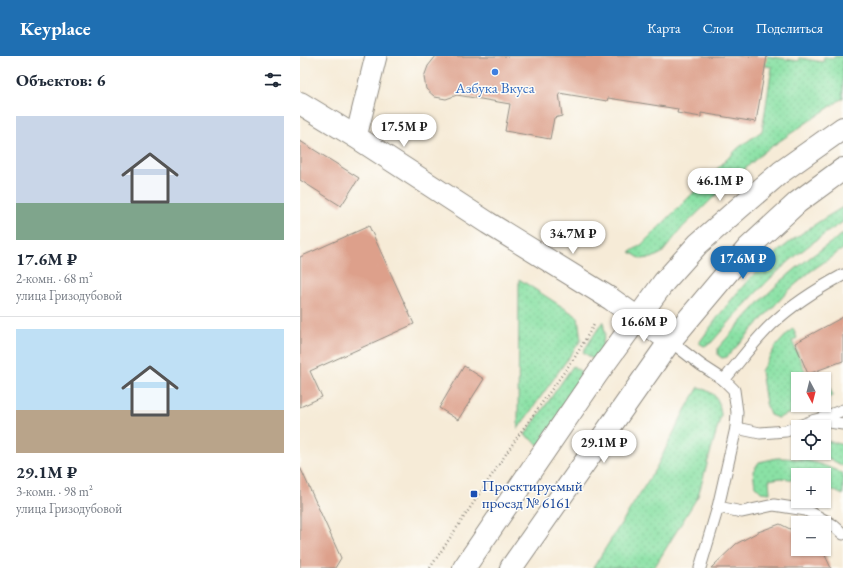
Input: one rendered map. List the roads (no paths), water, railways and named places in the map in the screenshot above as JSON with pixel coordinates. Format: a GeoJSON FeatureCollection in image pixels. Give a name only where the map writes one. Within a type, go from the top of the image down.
{"type":"FeatureCollection","features":[{"type":"Feature","properties":{"kind":"street"},"geometry":{"type":"LineString","coordinates":[[356,137],[376,56]]}},
{"type":"Feature","properties":{"kind":"street"},"geometry":{"type":"LineString","coordinates":[[300,103],[356,137],[488,223],[612,299],[670,341]]}},
{"type":"Feature","properties":{"kind":"street"},"geometry":{"type":"LineString","coordinates":[[464,568],[637,318],[664,282],[698,244],[739,208],[781,172],[843,128]]}},
{"type":"Feature","properties":{"kind":"street"},"geometry":{"type":"LineString","coordinates":[[511,568],[670,341],[748,248],[798,202],[843,169]]}},
{"type":"Feature","properties":{"kind":"lane"},"geometry":{"type":"LineString","coordinates":[[724,380],[753,344],[773,323],[820,287],[843,275]]}},
{"type":"Feature","properties":{"kind":"lane"},"geometry":{"type":"LineString","coordinates":[[670,341],[701,365],[724,380],[734,390],[738,412],[736,428],[718,507],[700,568]]}},
{"type":"Feature","properties":{"kind":"lane"},"geometry":{"type":"LineString","coordinates":[[815,420],[843,410]]}},
{"type":"Feature","properties":{"kind":"lane"},"geometry":{"type":"LineString","coordinates":[[831,422],[843,424]]}},
{"type":"Feature","properties":{"kind":"lane"},"geometry":{"type":"LineString","coordinates":[[736,428],[760,433],[786,431],[791,429]]}},
{"type":"Feature","properties":{"kind":"lane"},"geometry":{"type":"LineString","coordinates":[[718,507],[742,512],[774,505],[806,510],[833,525],[843,534]]}},
{"type":"Feature","properties":{"kind":"place","name":"Азбука Вкуса"},"geometry":{"type":"Point","coordinates":[495,72]}},
{"type":"Feature","properties":{"kind":"place","name":"Проектируемый проезд № 6161"},"geometry":{"type":"Point","coordinates":[474,494]}}]}
